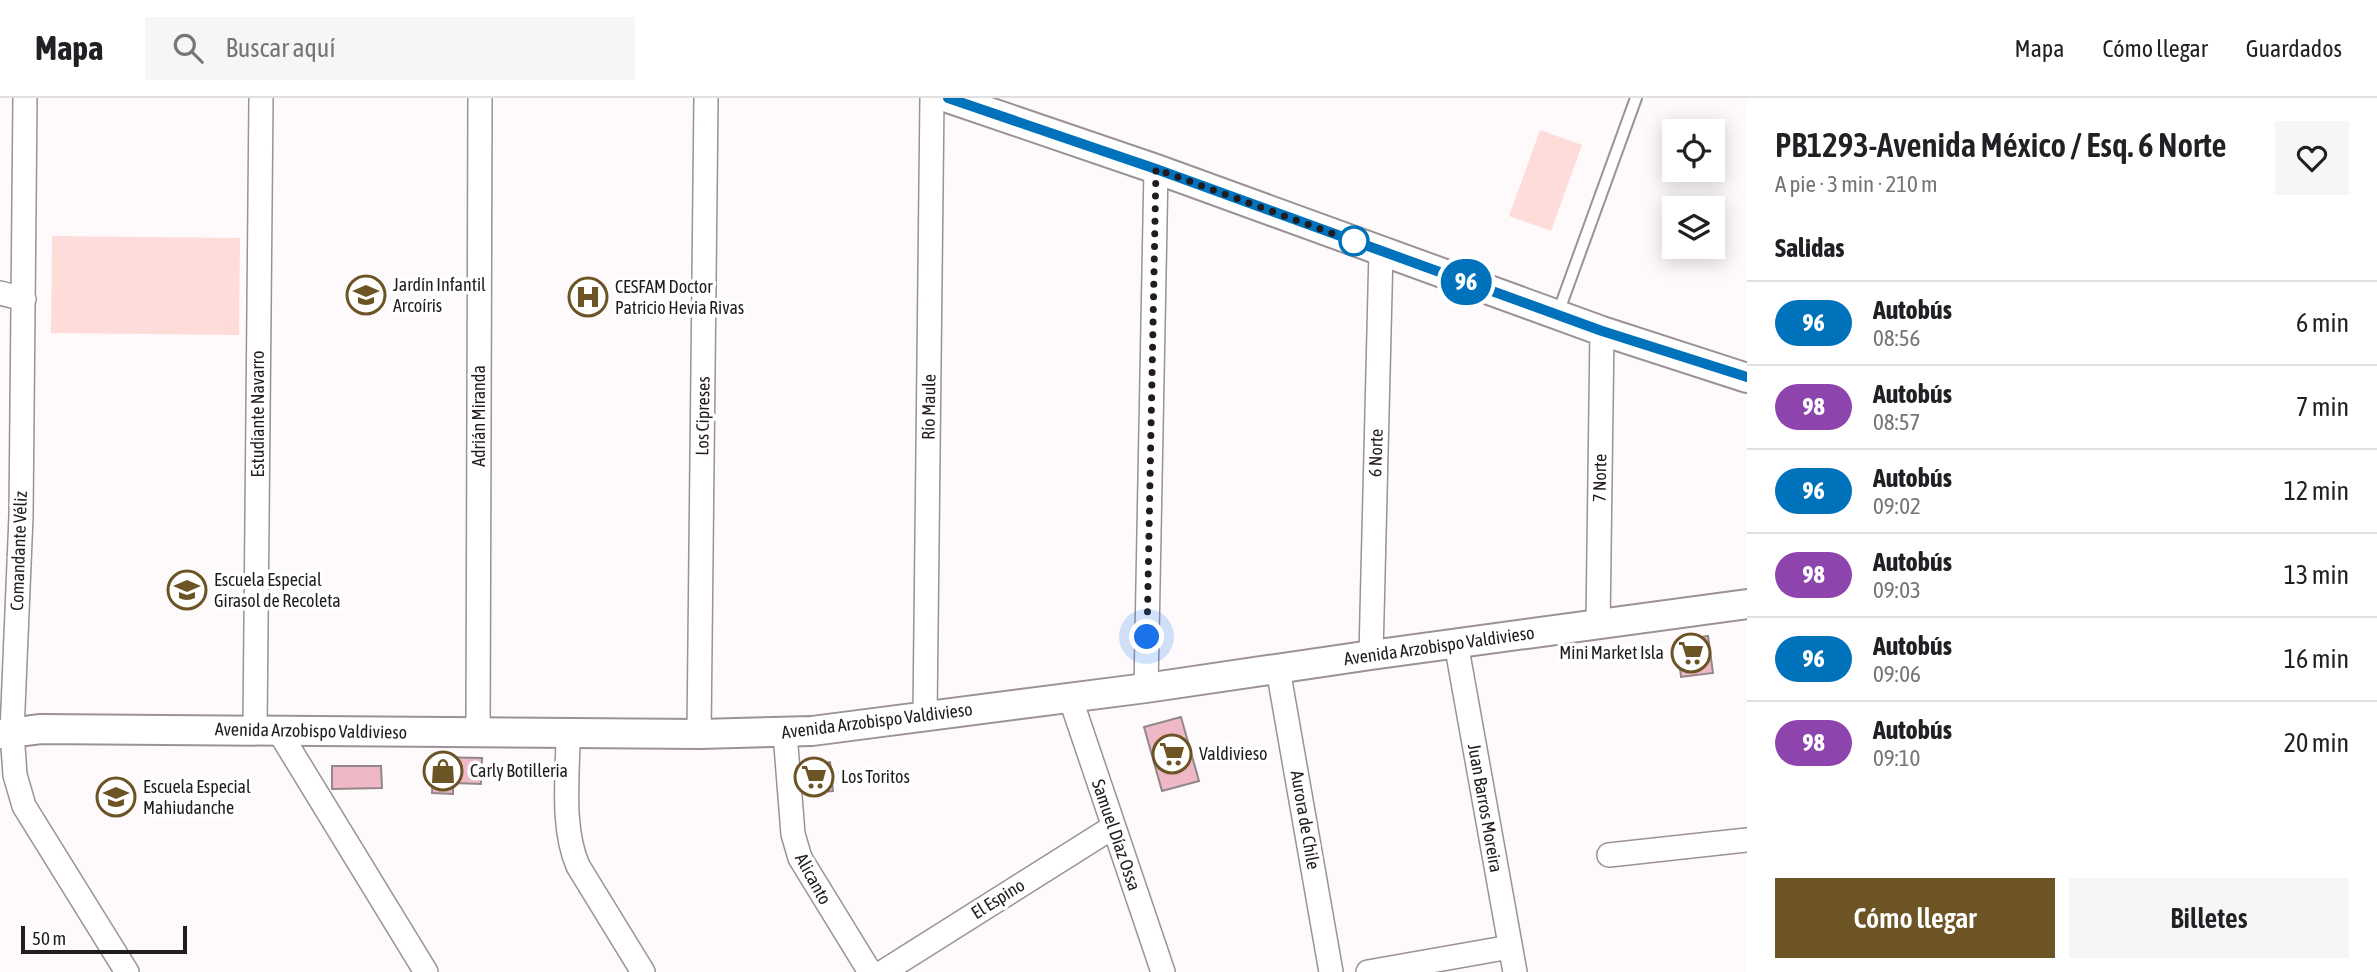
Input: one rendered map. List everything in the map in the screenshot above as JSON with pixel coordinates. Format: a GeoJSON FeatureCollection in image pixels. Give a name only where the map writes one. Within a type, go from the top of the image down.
{"type":"FeatureCollection","features":[{"type":"Feature","properties":{"kind":"street","name":"Comandante Véliz"},"geometry":{"type":"LineString","coordinates":[[25,98],[24,299],[10,513],[4,729],[24,806],[127,972]]}},
{"type":"Feature","properties":{"kind":"street","name":"Estudiante Navarro"},"geometry":{"type":"LineString","coordinates":[[261,98],[266,730]]}},
{"type":"Feature","properties":{"kind":"street","name":"Adrián Miranda"},"geometry":{"type":"LineString","coordinates":[[478,733],[480,98]]}},
{"type":"Feature","properties":{"kind":"street","name":"Los Cipreses"},"geometry":{"type":"LineString","coordinates":[[699,734],[706,98]]}},
{"type":"Feature","properties":{"kind":"street","name":"Río Maule"},"geometry":{"type":"LineString","coordinates":[[925,716],[932,98]]}},
{"type":"Feature","properties":{"kind":"street"},"geometry":{"type":"LineString","coordinates":[[948,98],[1156,169],[1602,331],[1747,377]]}},
{"type":"Feature","properties":{"kind":"street"},"geometry":{"type":"LineString","coordinates":[[1146,688],[1156,169]]}},
{"type":"Feature","properties":{"kind":"street","name":"6 Norte"},"geometry":{"type":"LineString","coordinates":[[1371,655],[1381,251]]}},
{"type":"Feature","properties":{"kind":"street"},"geometry":{"type":"LineString","coordinates":[[0,293],[24,299]]}},
{"type":"Feature","properties":{"kind":"street","name":"7 Norte"},"geometry":{"type":"LineString","coordinates":[[1598,624],[1602,331]]}},
{"type":"Feature","properties":{"kind":"street","name":"Avenida Arzobispo Valdivieso"},"geometry":{"type":"LineString","coordinates":[[4,729],[568,734],[785,733],[1146,688],[1747,604]]}},
{"type":"Feature","properties":{"kind":"street","name":"Juan Barros Moreira"},"geometry":{"type":"LineString","coordinates":[[1456,643],[1515,972]]}},
{"type":"Feature","properties":{"kind":"street","name":"Aurora de Chile"},"geometry":{"type":"LineString","coordinates":[[1279,668],[1331,972]]}},
{"type":"Feature","properties":{"kind":"street","name":"Samuel Díaz Ossa"},"geometry":{"type":"LineString","coordinates":[[1070,697],[1163,972]]}},
{"type":"Feature","properties":{"kind":"street"},"geometry":{"type":"LineString","coordinates":[[266,730],[426,972]]}},
{"type":"Feature","properties":{"kind":"street","name":"Alicanto"},"geometry":{"type":"LineString","coordinates":[[785,733],[796,846],[805,869],[870,972]]}},
{"type":"Feature","properties":{"kind":"street"},"geometry":{"type":"LineString","coordinates":[[568,734],[568,824],[571,849],[578,866],[643,972]]}},
{"type":"Feature","properties":{"kind":"street","name":"El Espino"},"geometry":{"type":"LineString","coordinates":[[883,972],[1113,827]]}},
{"type":"Feature","properties":{"kind":"street"},"geometry":{"type":"LineString","coordinates":[[1609,855],[1747,841]]}},
{"type":"Feature","properties":{"kind":"street"},"geometry":{"type":"LineString","coordinates":[[1368,972],[1510,947]]}},
{"type":"Feature","properties":{"kind":"lane"},"geometry":{"type":"LineString","coordinates":[[1557,315],[1636,98]]}},
{"type":"Feature","properties":{"kind":"shaded area"},"geometry":{"type":"Polygon","coordinates":[[[1540,130],[1582,145],[1551,231],[1509,216],[1540,130]]]}},
{"type":"Feature","properties":{"kind":"shaded area"},"geometry":{"type":"Polygon","coordinates":[[[52,236],[240,238],[239,335],[51,333],[52,236]]]}},
{"type":"Feature","properties":{"kind":"building"},"geometry":{"type":"Polygon","coordinates":[[[1708,636],[1713,673],[1681,677],[1677,641],[1708,636]]]}},
{"type":"Feature","properties":{"kind":"building","name":"Valdivieso"},"geometry":{"type":"Polygon","coordinates":[[[1181,717],[1199,781],[1162,791],[1144,727],[1181,717]]]}},
{"type":"Feature","properties":{"kind":"building"},"geometry":{"type":"Polygon","coordinates":[[[434,757],[482,758],[481,784],[453,783],[453,794],[432,793],[434,757]]]}},
{"type":"Feature","properties":{"kind":"building"},"geometry":{"type":"Polygon","coordinates":[[[830,762],[833,791],[807,793],[804,765],[830,762]]]}},
{"type":"Feature","properties":{"kind":"building"},"geometry":{"type":"Polygon","coordinates":[[[332,766],[381,766],[382,788],[332,789],[332,766]]]}},
{"type":"Feature","properties":{"kind":"bus line","name":"96"},"geometry":{"type":"LineString","coordinates":[[948,98],[1156,169],[1602,331],[1747,377]]}},
{"type":"Feature","properties":{"kind":"place","name":"Jardín Infantil Arcoíris"},"geometry":{"type":"Point","coordinates":[366,295]}},
{"type":"Feature","properties":{"kind":"place","name":"CESFAM Doctor Patricio Hevia Rivas"},"geometry":{"type":"Point","coordinates":[588,297]}},
{"type":"Feature","properties":{"kind":"place","name":"Escuela Especial Girasol de Recoleta"},"geometry":{"type":"Point","coordinates":[187,590]}},
{"type":"Feature","properties":{"kind":"place","name":"Mini Market Isla"},"geometry":{"type":"Point","coordinates":[1691,653]}},
{"type":"Feature","properties":{"kind":"place","name":"Valdivieso"},"geometry":{"type":"Point","coordinates":[1172,754]}},
{"type":"Feature","properties":{"kind":"place","name":"Carly Botilleria"},"geometry":{"type":"Point","coordinates":[443,771]}},
{"type":"Feature","properties":{"kind":"place","name":"Los Toritos"},"geometry":{"type":"Point","coordinates":[814,777]}},
{"type":"Feature","properties":{"kind":"place","name":"Escuela Especial Mahiudanche"},"geometry":{"type":"Point","coordinates":[116,797]}},
{"type":"Feature","properties":{"kind":"route"},"geometry":{"type":"LineString","coordinates":[[1147,637],[1156,169],[1356,242],[1354,241]]}}]}
